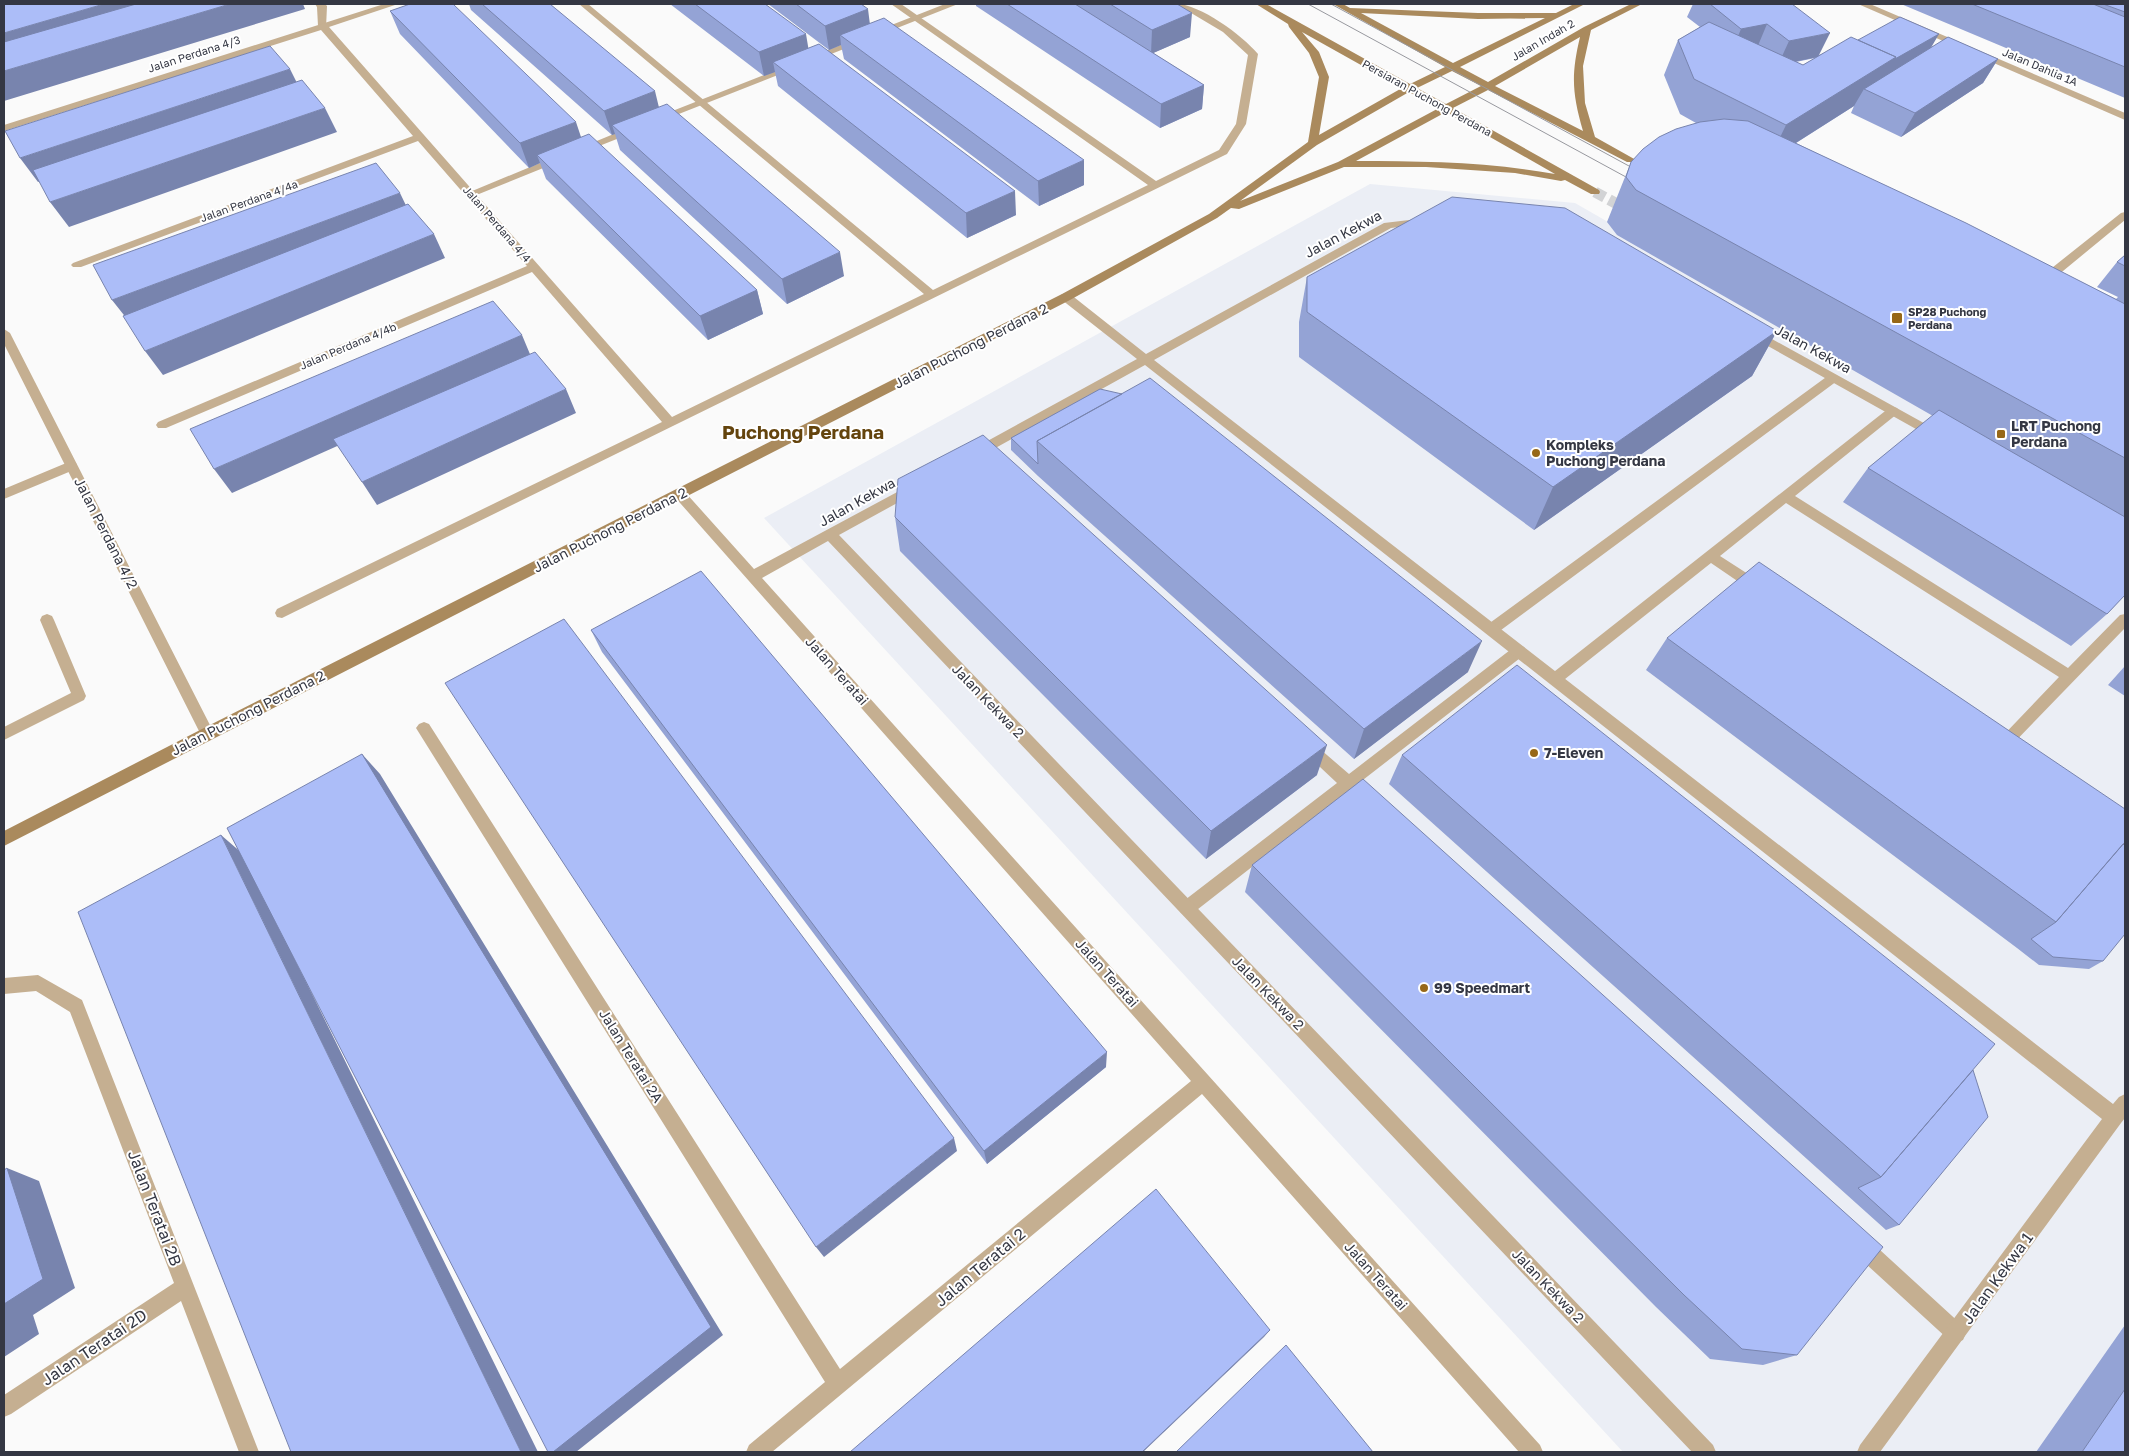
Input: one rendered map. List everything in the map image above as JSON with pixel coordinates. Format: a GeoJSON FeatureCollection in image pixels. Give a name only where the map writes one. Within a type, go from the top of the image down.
{"type":"FeatureCollection","features":[{"type":"Feature","properties":{"kind":"street"},"geometry":{"type":"LineString","coordinates":[[320,4],[322,6],[323,26]]}},
{"type":"Feature","properties":{"kind":"street","name":"Jalan Perdana 4/3"},"geometry":{"type":"LineString","coordinates":[[4,128],[392,4]]}},
{"type":"Feature","properties":{"kind":"street"},"geometry":{"type":"LineString","coordinates":[[583,4],[931,294]]}},
{"type":"Feature","properties":{"kind":"street"},"geometry":{"type":"LineString","coordinates":[[895,4],[1155,185]]}},
{"type":"Feature","properties":{"kind":"street"},"geometry":{"type":"LineString","coordinates":[[470,194],[953,4]]}},
{"type":"Feature","properties":{"kind":"street"},"geometry":{"type":"LineString","coordinates":[[282,613],[1223,152],[1241,124],[1253,54],[1226,30],[1180,4]]}},
{"type":"Feature","properties":{"kind":"street","name":"Persiaran Puchong Perdana"},"geometry":{"type":"LineString","coordinates":[[1260,4],[1595,192]]}},
{"type":"Feature","properties":{"kind":"street"},"geometry":{"type":"LineString","coordinates":[[1337,4],[1488,86],[1631,160]]}},
{"type":"Feature","properties":{"kind":"street","name":"Jalan Indah 2"},"geometry":{"type":"LineString","coordinates":[[1409,88],[1582,4]]}},
{"type":"Feature","properties":{"kind":"street","name":"Jalan Indah 2"},"geometry":{"type":"LineString","coordinates":[[1444,108],[1488,86],[1587,29],[1638,4]]}},
{"type":"Feature","properties":{"kind":"street","name":"Jalan Dahlia 1A"},"geometry":{"type":"LineString","coordinates":[[1863,4],[2125,117]]}},
{"type":"Feature","properties":{"kind":"street"},"geometry":{"type":"LineString","coordinates":[[1348,10],[1475,16],[1560,14]]}},
{"type":"Feature","properties":{"kind":"street"},"geometry":{"type":"LineString","coordinates":[[1287,19],[1314,52],[1324,77],[1313,143]]}},
{"type":"Feature","properties":{"kind":"street","name":"Jalan Perdana 4/4"},"geometry":{"type":"LineString","coordinates":[[323,26],[670,423]]}},
{"type":"Feature","properties":{"kind":"street"},"geometry":{"type":"LineString","coordinates":[[1587,29],[1578,66],[1580,103],[1590,138]]}},
{"type":"Feature","properties":{"kind":"street","name":"Jalan Puchong Perdana 2"},"geometry":{"type":"LineString","coordinates":[[1213,216],[1313,143],[1409,88]]}},
{"type":"Feature","properties":{"kind":"street","name":"Jalan Puchong Perdana 2"},"geometry":{"type":"LineString","coordinates":[[4,839],[207,733],[680,495],[1066,297],[1213,216],[1342,164],[1444,108]]}},
{"type":"Feature","properties":{"kind":"street","name":"Jalan Perdana 4/4a"},"geometry":{"type":"LineString","coordinates":[[77,265],[420,138]]}},
{"type":"Feature","properties":{"kind":"street"},"geometry":{"type":"LineString","coordinates":[[1342,164],[1426,164],[1515,170],[1575,181]]}},
{"type":"Feature","properties":{"kind":"street"},"geometry":{"type":"LineString","coordinates":[[2036,288],[2125,215]]}},
{"type":"Feature","properties":{"kind":"street","name":"Jalan Kekwa"},"geometry":{"type":"LineString","coordinates":[[963,460],[1388,225],[1419,220],[1438,222]]}},
{"type":"Feature","properties":{"kind":"street","name":"Jalan Perdana 4/4b"},"geometry":{"type":"LineString","coordinates":[[162,425],[534,267]]}},
{"type":"Feature","properties":{"kind":"street"},"geometry":{"type":"LineString","coordinates":[[1066,297],[1555,679],[2120,1110]]}},
{"type":"Feature","properties":{"kind":"street","name":"Jalan Kekwa"},"geometry":{"type":"LineString","coordinates":[[1741,326],[1945,440]]}},
{"type":"Feature","properties":{"kind":"street","name":"Jalan Perdana 4/2"},"geometry":{"type":"LineString","coordinates":[[4,333],[207,733]]}},
{"type":"Feature","properties":{"kind":"street"},"geometry":{"type":"LineString","coordinates":[[1492,629],[1833,378]]}},
{"type":"Feature","properties":{"kind":"street"},"geometry":{"type":"LineString","coordinates":[[1555,679],[1893,411]]}},
{"type":"Feature","properties":{"kind":"street"},"geometry":{"type":"LineString","coordinates":[[980,451],[995,464]]}},
{"type":"Feature","properties":{"kind":"street"},"geometry":{"type":"LineString","coordinates":[[4,494],[71,466]]}},
{"type":"Feature","properties":{"kind":"street","name":"Jalan Kekwa"},"geometry":{"type":"LineString","coordinates":[[752,576],[922,484]]}},
{"type":"Feature","properties":{"kind":"street","name":"Jalan Teratai"},"geometry":{"type":"LineString","coordinates":[[680,495],[1532,1452]]}},
{"type":"Feature","properties":{"kind":"street"},"geometry":{"type":"LineString","coordinates":[[1786,496],[2069,676]]}},
{"type":"Feature","properties":{"kind":"street","name":"Jalan Kekwa 2"},"geometry":{"type":"LineString","coordinates":[[830,535],[1706,1452]]}},
{"type":"Feature","properties":{"kind":"street"},"geometry":{"type":"LineString","coordinates":[[1710,556],[1768,595]]}},
{"type":"Feature","properties":{"kind":"street"},"geometry":{"type":"LineString","coordinates":[[2013,762],[1993,749],[2125,619]]}},
{"type":"Feature","properties":{"kind":"street"},"geometry":{"type":"LineString","coordinates":[[4,734],[79,696],[47,620]]}},
{"type":"Feature","properties":{"kind":"street"},"geometry":{"type":"LineString","coordinates":[[1187,908],[1519,651]]}},
{"type":"Feature","properties":{"kind":"street","name":"Jalan Teratai 2A"},"geometry":{"type":"LineString","coordinates":[[424,728],[838,1384]]}},
{"type":"Feature","properties":{"kind":"street"},"geometry":{"type":"LineString","coordinates":[[1297,737],[1378,810]]}},
{"type":"Feature","properties":{"kind":"street","name":"Jalan Teratai 2B"},"geometry":{"type":"LineString","coordinates":[[4,986],[38,983],[76,1006],[248,1452]]}},
{"type":"Feature","properties":{"kind":"street","name":"Jalan Teratai 2"},"geometry":{"type":"LineString","coordinates":[[756,1452],[1203,1082]]}},
{"type":"Feature","properties":{"kind":"street","name":"Jalan Kekwa 1"},"geometry":{"type":"LineString","coordinates":[[1867,1452],[2120,1110]]}},
{"type":"Feature","properties":{"kind":"street"},"geometry":{"type":"LineString","coordinates":[[1852,1239],[1956,1332]]}},
{"type":"Feature","properties":{"kind":"street","name":"Jalan Teratai 2D"},"geometry":{"type":"LineString","coordinates":[[4,1407],[185,1287]]}},
{"type":"Feature","properties":{"kind":"shaded area"},"geometry":{"type":"Polygon","coordinates":[[[1370,184],[1575,203],[2125,519],[2125,1452],[1623,1452],[764,518],[1370,184]]]}},
{"type":"Feature","properties":{"kind":"building"},"geometry":{"type":"Polygon","coordinates":[[[4,4],[104,4],[4,33],[4,4]]]}},
{"type":"Feature","properties":{"kind":"building"},"geometry":{"type":"Polygon","coordinates":[[[136,4],[230,4],[4,71],[4,42],[136,4]]]}},
{"type":"Feature","properties":{"kind":"building"},"geometry":{"type":"Polygon","coordinates":[[[410,4],[453,4],[576,122],[520,143],[390,11],[410,4]]]}},
{"type":"Feature","properties":{"kind":"building"},"geometry":{"type":"Polygon","coordinates":[[[482,4],[550,4],[655,91],[604,111],[482,4]]]}},
{"type":"Feature","properties":{"kind":"building"},"geometry":{"type":"Polygon","coordinates":[[[695,4],[765,4],[806,34],[759,52],[695,4]]]}},
{"type":"Feature","properties":{"kind":"building"},"geometry":{"type":"Polygon","coordinates":[[[796,4],[861,4],[868,9],[825,26],[796,4]]]}},
{"type":"Feature","properties":{"kind":"building"},"geometry":{"type":"Polygon","coordinates":[[[1007,4],[1075,4],[1204,85],[1161,104],[1007,4]]]}},
{"type":"Feature","properties":{"kind":"building"},"geometry":{"type":"Polygon","coordinates":[[[1110,4],[1177,4],[1192,13],[1152,30],[1110,4]]]}},
{"type":"Feature","properties":{"kind":"building"},"geometry":{"type":"Polygon","coordinates":[[[1710,4],[1792,4],[1830,33],[1789,41],[1767,24],[1741,29],[1710,4]]]}},
{"type":"Feature","properties":{"kind":"building"},"geometry":{"type":"Polygon","coordinates":[[[1972,4],[2093,4],[2125,17],[2125,67],[1972,4]]]}},
{"type":"Feature","properties":{"kind":"building"},"geometry":{"type":"Polygon","coordinates":[[[2103,4],[2125,4],[2125,12],[2103,4]]]}},
{"type":"Feature","properties":{"kind":"building"},"geometry":{"type":"Polygon","coordinates":[[[1900,17],[1939,34],[1895,59],[1896,57],[1858,40],[1900,17]]]}},
{"type":"Feature","properties":{"kind":"building"},"geometry":{"type":"Polygon","coordinates":[[[884,18],[1084,160],[1038,181],[840,35],[884,18]]]}},
{"type":"Feature","properties":{"kind":"building"},"geometry":{"type":"Polygon","coordinates":[[[1709,22],[1803,65],[1851,37],[1896,57],[1786,125],[1694,79],[1678,40],[1709,22]]]}},
{"type":"Feature","properties":{"kind":"building"},"geometry":{"type":"Polygon","coordinates":[[[1948,37],[1998,59],[1915,113],[1864,89],[1948,37]]]}},
{"type":"Feature","properties":{"kind":"building"},"geometry":{"type":"Polygon","coordinates":[[[819,44],[1015,191],[966,213],[773,62],[819,44]]]}},
{"type":"Feature","properties":{"kind":"building"},"geometry":{"type":"Polygon","coordinates":[[[270,46],[290,69],[20,158],[5,131],[270,46]]]}},
{"type":"Feature","properties":{"kind":"building"},"geometry":{"type":"Polygon","coordinates":[[[302,80],[325,108],[50,202],[33,170],[302,80]]]}},
{"type":"Feature","properties":{"kind":"building"},"geometry":{"type":"Polygon","coordinates":[[[667,104],[840,252],[782,279],[612,125],[667,104]]]}},
{"type":"Feature","properties":{"kind":"building"},"geometry":{"type":"Polygon","coordinates":[[[1724,119],[1748,121],[1966,223],[2125,304],[2125,458],[1636,190],[1626,177],[1631,162],[1643,149],[1659,137],[1676,129],[1700,122],[1724,119]]]}},
{"type":"Feature","properties":{"kind":"building"},"geometry":{"type":"Polygon","coordinates":[[[589,134],[757,290],[700,316],[537,155],[589,134]]]}},
{"type":"Feature","properties":{"kind":"building"},"geometry":{"type":"Polygon","coordinates":[[[376,163],[400,193],[112,300],[93,265],[376,163]]]}},
{"type":"Feature","properties":{"kind":"building","name":"Kompleks Puchong Perdana"},"geometry":{"type":"Polygon","coordinates":[[[1452,197],[1565,208],[1777,331],[1553,487],[1307,312],[1307,277],[1452,197]]]}},
{"type":"Feature","properties":{"kind":"building"},"geometry":{"type":"Polygon","coordinates":[[[408,204],[434,234],[145,351],[123,316],[408,204]]]}},
{"type":"Feature","properties":{"kind":"building"},"geometry":{"type":"Polygon","coordinates":[[[2125,255],[2125,266],[2117,262],[2125,255]]]}},
{"type":"Feature","properties":{"kind":"building"},"geometry":{"type":"Polygon","coordinates":[[[493,301],[522,335],[214,469],[190,429],[493,301]]]}},
{"type":"Feature","properties":{"kind":"building"},"geometry":{"type":"Polygon","coordinates":[[[535,352],[566,389],[362,482],[333,439],[535,352]]]}},
{"type":"Feature","properties":{"kind":"building"},"geometry":{"type":"Polygon","coordinates":[[[1150,378],[1482,641],[1364,729],[1037,441],[1150,378]]]}},
{"type":"Feature","properties":{"kind":"building"},"geometry":{"type":"Polygon","coordinates":[[[1100,389],[1122,394],[1037,441],[1038,464],[1011,438],[1100,389]]]}},
{"type":"Feature","properties":{"kind":"building"},"geometry":{"type":"Polygon","coordinates":[[[1939,410],[2125,517],[2125,595],[2107,614],[1868,468],[1939,410]]]}},
{"type":"Feature","properties":{"kind":"building"},"geometry":{"type":"Polygon","coordinates":[[[983,435],[1327,745],[1211,831],[895,517],[898,479],[983,435]]]}},
{"type":"Feature","properties":{"kind":"building"},"geometry":{"type":"Polygon","coordinates":[[[1759,562],[2125,809],[2125,842],[2056,922],[1667,638],[1759,562]]]}},
{"type":"Feature","properties":{"kind":"building"},"geometry":{"type":"Polygon","coordinates":[[[701,571],[1107,1052],[984,1151],[591,630],[701,571]]]}},
{"type":"Feature","properties":{"kind":"building"},"geometry":{"type":"Polygon","coordinates":[[[564,619],[954,1138],[816,1247],[445,683],[564,619]]]}},
{"type":"Feature","properties":{"kind":"building"},"geometry":{"type":"Polygon","coordinates":[[[1517,665],[1995,1044],[1881,1177],[1402,755],[1517,665]]]}},
{"type":"Feature","properties":{"kind":"building"},"geometry":{"type":"Polygon","coordinates":[[[362,754],[711,1327],[553,1452],[548,1452],[227,828],[362,754]]]}},
{"type":"Feature","properties":{"kind":"building"},"geometry":{"type":"Polygon","coordinates":[[[1363,779],[1883,1247],[1797,1355],[1742,1349],[1684,1295],[1252,865],[1363,779]]]}},
{"type":"Feature","properties":{"kind":"building"},"geometry":{"type":"Polygon","coordinates":[[[221,835],[521,1452],[291,1452],[78,912],[221,835]]]}},
{"type":"Feature","properties":{"kind":"building"},"geometry":{"type":"Polygon","coordinates":[[[2123,844],[2125,846],[2125,934],[2103,961],[2053,957],[2031,939],[2056,922],[2123,844]]]}},
{"type":"Feature","properties":{"kind":"building"},"geometry":{"type":"Polygon","coordinates":[[[1973,1070],[1988,1117],[1899,1225],[1858,1188],[1881,1177],[1973,1070]]]}},
{"type":"Feature","properties":{"kind":"building"},"geometry":{"type":"Polygon","coordinates":[[[7,1168],[43,1279],[4,1304],[4,1170],[7,1168]]]}},
{"type":"Feature","properties":{"kind":"building"},"geometry":{"type":"Polygon","coordinates":[[[1156,1189],[1270,1330],[1142,1452],[850,1452],[1156,1189]]]}},
{"type":"Feature","properties":{"kind":"building"},"geometry":{"type":"Polygon","coordinates":[[[1286,1345],[1373,1452],[1176,1452],[1286,1345]]]}},
{"type":"Feature","properties":{"kind":"building"},"geometry":{"type":"Polygon","coordinates":[[[2125,1389],[2125,1452],[2082,1452],[2125,1389]]]}},
{"type":"Feature","properties":{"kind":"tunnel"},"geometry":{"type":"LineString","coordinates":[[1595,192],[1632,212]]}},
{"type":"Feature","properties":{"kind":"tram line"},"geometry":{"type":"LineString","coordinates":[[1308,4],[1637,183]]}},
{"type":"Feature","properties":{"kind":"tram line"},"geometry":{"type":"LineString","coordinates":[[1331,4],[1640,172]]}},
{"type":"Feature","properties":{"kind":"place","name":"SP28 Puchong Perdana"},"geometry":{"type":"Point","coordinates":[1897,318]}},
{"type":"Feature","properties":{"kind":"place","name":"LRT Puchong Perdana"},"geometry":{"type":"Point","coordinates":[2001,434]}},
{"type":"Feature","properties":{"kind":"place","name":"Kompleks Puchong Perdana"},"geometry":{"type":"Point","coordinates":[1536,453]}},
{"type":"Feature","properties":{"kind":"place","name":"7-Eleven"},"geometry":{"type":"Point","coordinates":[1534,753]}},
{"type":"Feature","properties":{"kind":"place","name":"99 Speedmart"},"geometry":{"type":"Point","coordinates":[1424,988]}},
{"type":"Feature","properties":{"kind":"district","name":"Puchong Perdana"},"geometry":{"type":"Point","coordinates":[803,432]}}]}
